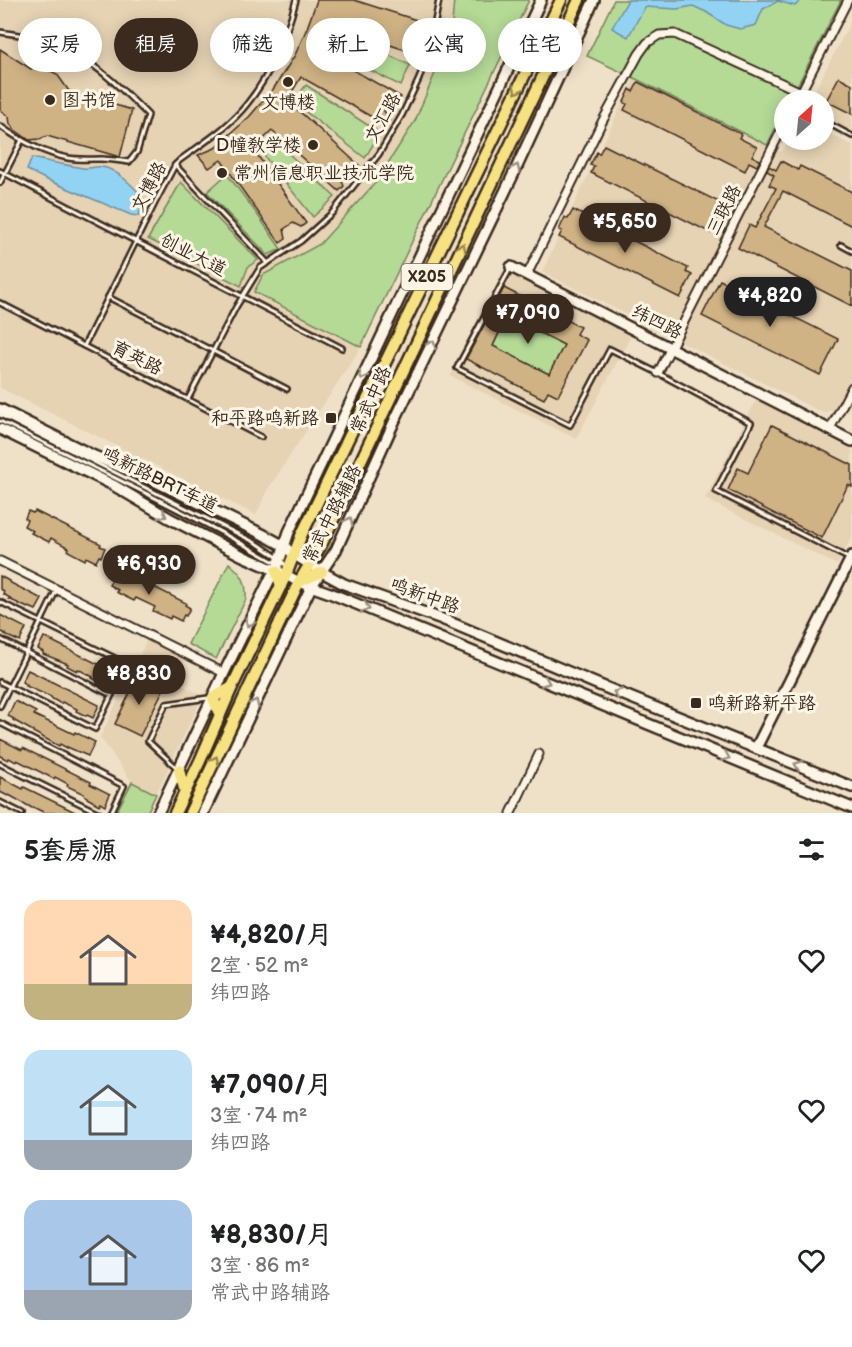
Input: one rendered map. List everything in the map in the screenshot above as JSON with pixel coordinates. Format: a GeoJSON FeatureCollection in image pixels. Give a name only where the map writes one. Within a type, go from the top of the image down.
{"type":"FeatureCollection","features":[{"type":"Feature","properties":{"kind":"main road","name":"常武中路"},"geometry":{"type":"LineString","coordinates":[[175,813],[220,715],[289,550],[561,0]]}},
{"type":"Feature","properties":{"kind":"main road","name":"常武中路"},"geometry":{"type":"LineString","coordinates":[[190,813],[299,582],[321,545],[579,0]]}},
{"type":"Feature","properties":{"kind":"main road"},"geometry":{"type":"LineString","coordinates":[[299,582],[322,572]]}},
{"type":"Feature","properties":{"kind":"main road"},"geometry":{"type":"LineString","coordinates":[[220,715],[213,698],[232,687]]}},
{"type":"Feature","properties":{"kind":"main road"},"geometry":{"type":"LineString","coordinates":[[179,770],[185,792]]}},
{"type":"Feature","properties":{"kind":"street","name":"常武中路辅路"},"geometry":{"type":"LineString","coordinates":[[289,550],[303,503],[540,0]]}},
{"type":"Feature","properties":{"kind":"street","name":"常武中路辅路"},"geometry":{"type":"LineString","coordinates":[[204,813],[311,587],[336,550],[394,422],[594,0]]}},
{"type":"Feature","properties":{"kind":"street"},"geometry":{"type":"LineString","coordinates":[[802,90],[848,0]]}},
{"type":"Feature","properties":{"kind":"street"},"geometry":{"type":"LineString","coordinates":[[527,275],[602,122],[647,43],[659,35],[675,34],[797,90]]}},
{"type":"Feature","properties":{"kind":"street","name":"三联路"},"geometry":{"type":"LineString","coordinates":[[658,373],[774,145]]}},
{"type":"Feature","properties":{"kind":"street","name":"纬四路"},"geometry":{"type":"LineString","coordinates":[[511,267],[852,441]]}},
{"type":"Feature","properties":{"kind":"street"},"geometry":{"type":"LineString","coordinates":[[830,429],[852,387]]}},
{"type":"Feature","properties":{"kind":"street","name":"鸣新中路"},"geometry":{"type":"LineString","coordinates":[[0,409],[94,456],[150,479],[262,534],[344,584],[442,619],[852,787]]}},
{"type":"Feature","properties":{"kind":"street","name":"鸣新中路"},"geometry":{"type":"LineString","coordinates":[[0,429],[113,485],[169,518],[281,571],[299,582],[852,808]]}},
{"type":"Feature","properties":{"kind":"street"},"geometry":{"type":"LineString","coordinates":[[756,748],[851,559]]}},
{"type":"Feature","properties":{"kind":"street"},"geometry":{"type":"LineString","coordinates":[[0,561],[224,673]]}},
{"type":"Feature","properties":{"kind":"street","name":"常武中路辅路"},"geometry":{"type":"LineString","coordinates":[[158,813],[271,577],[281,571]]}},
{"type":"Feature","properties":{"kind":"street"},"geometry":{"type":"LineString","coordinates":[[511,813],[539,754]]}},
{"type":"Feature","properties":{"kind":"lane","name":"文博路"},"geometry":{"type":"LineString","coordinates":[[84,346],[176,165],[246,106],[278,56],[296,0]]}},
{"type":"Feature","properties":{"kind":"lane","name":"文汇路"},"geometry":{"type":"LineString","coordinates":[[188,399],[242,296],[260,268],[301,240],[332,213],[379,154],[402,115],[419,79],[431,43],[439,0]]}},
{"type":"Feature","properties":{"kind":"lane"},"geometry":{"type":"LineString","coordinates":[[0,32],[24,35],[74,53],[120,87],[148,115],[137,152],[129,162],[68,158],[32,147],[0,126]]}},
{"type":"Feature","properties":{"kind":"lane"},"geometry":{"type":"LineString","coordinates":[[834,126],[852,136]]}},
{"type":"Feature","properties":{"kind":"lane"},"geometry":{"type":"LineString","coordinates":[[0,183],[22,140]]}},
{"type":"Feature","properties":{"kind":"lane"},"geometry":{"type":"LineString","coordinates":[[176,165],[268,263]]}},
{"type":"Feature","properties":{"kind":"lane","name":"创业大道"},"geometry":{"type":"LineString","coordinates":[[0,171],[342,348]]}},
{"type":"Feature","properties":{"kind":"lane"},"geometry":{"type":"LineString","coordinates":[[841,245],[852,251]]}},
{"type":"Feature","properties":{"kind":"lane"},"geometry":{"type":"LineString","coordinates":[[511,267],[457,368],[570,425],[610,349],[751,423],[716,491],[851,559]]}},
{"type":"Feature","properties":{"kind":"lane"},"geometry":{"type":"LineString","coordinates":[[108,297],[287,388]]}},
{"type":"Feature","properties":{"kind":"lane","name":"育英路"},"geometry":{"type":"LineString","coordinates":[[0,303],[261,437]]}},
{"type":"Feature","properties":{"kind":"lane","name":"鸣新路BRT车道"},"geometry":{"type":"LineString","coordinates":[[0,416],[258,544],[281,571]]}},
{"type":"Feature","properties":{"kind":"lane","name":"鸣新路BRT车道"},"geometry":{"type":"LineString","coordinates":[[0,421],[246,546],[281,571]]}},
{"type":"Feature","properties":{"kind":"lane"},"geometry":{"type":"LineString","coordinates":[[0,706],[57,589]]}},
{"type":"Feature","properties":{"kind":"lane"},"geometry":{"type":"LineString","coordinates":[[0,602],[127,664],[95,729],[0,682]]}},
{"type":"Feature","properties":{"kind":"lane"},"geometry":{"type":"LineString","coordinates":[[0,639],[112,695]]}},
{"type":"Feature","properties":{"kind":"lane"},"geometry":{"type":"LineString","coordinates":[[179,770],[148,741],[166,704],[213,698]]}},
{"type":"Feature","properties":{"kind":"lane"},"geometry":{"type":"LineString","coordinates":[[0,723],[124,786],[111,813]]}},
{"type":"Feature","properties":{"kind":"lane"},"geometry":{"type":"LineString","coordinates":[[0,764],[99,813]]}},
{"type":"Feature","properties":{"kind":"lane"},"geometry":{"type":"LineString","coordinates":[[0,802],[22,813]]}},
{"type":"Feature","properties":{"kind":"shaded area","name":"常州信息职业技术学院"},"geometry":{"type":"Polygon","coordinates":[[[0,0],[529,0],[520,18],[498,18],[498,64],[361,347],[269,488],[256,515],[0,388],[0,0]]]}},
{"type":"Feature","properties":{"kind":"shaded area"},"geometry":{"type":"Polygon","coordinates":[[[852,19],[852,131],[834,122],[834,90],[815,90],[852,19]]]}},
{"type":"Feature","properties":{"kind":"shaded area"},"geometry":{"type":"Polygon","coordinates":[[[634,78],[774,150],[782,152],[783,150],[834,150],[834,136],[852,145],[852,376],[835,409],[823,413],[542,272],[634,78]]]}},
{"type":"Feature","properties":{"kind":"shaded area"},"geometry":{"type":"Polygon","coordinates":[[[503,271],[631,336],[576,439],[450,376],[503,271]]]}},
{"type":"Feature","properties":{"kind":"shaded area"},"geometry":{"type":"Polygon","coordinates":[[[756,400],[852,450],[852,537],[837,565],[705,499],[756,400]]]}},
{"type":"Feature","properties":{"kind":"shaded area"},"geometry":{"type":"Polygon","coordinates":[[[147,640],[185,660],[175,681],[203,696],[156,794],[132,782],[100,737],[147,640]]]}},
{"type":"Feature","properties":{"kind":"green space"},"geometry":{"type":"Polygon","coordinates":[[[454,0],[529,0],[520,18],[498,18],[498,64],[361,347],[254,292],[263,275],[320,244],[376,182],[415,121],[436,72],[486,72],[486,18],[452,18],[454,0]]]}},
{"type":"Feature","properties":{"kind":"green space"},"geometry":{"type":"Polygon","coordinates":[[[614,0],[841,0],[795,90],[774,90],[774,131],[767,145],[587,56],[614,0]]]}},
{"type":"Feature","properties":{"kind":"green space"},"geometry":{"type":"Polygon","coordinates":[[[390,56],[402,61],[402,72],[407,72],[401,86],[374,72],[390,72],[390,56]]]}},
{"type":"Feature","properties":{"kind":"green space"},"geometry":{"type":"Polygon","coordinates":[[[306,85],[380,133],[365,158],[293,102],[306,85]]]}},
{"type":"Feature","properties":{"kind":"green space"},"geometry":{"type":"Polygon","coordinates":[[[273,139],[335,197],[313,217],[261,152],[273,139]]]}},
{"type":"Feature","properties":{"kind":"green space"},"geometry":{"type":"Polygon","coordinates":[[[227,174],[281,249],[268,255],[207,192],[227,174]]]}},
{"type":"Feature","properties":{"kind":"green space"},"geometry":{"type":"Polygon","coordinates":[[[181,182],[258,260],[248,267],[241,286],[148,239],[181,182]]]}},
{"type":"Feature","properties":{"kind":"green space"},"geometry":{"type":"Polygon","coordinates":[[[507,316],[564,345],[549,374],[493,346],[507,316]]]}},
{"type":"Feature","properties":{"kind":"green space"},"geometry":{"type":"Polygon","coordinates":[[[229,563],[243,578],[246,599],[216,659],[188,644],[229,563]]]}},
{"type":"Feature","properties":{"kind":"green space"},"geometry":{"type":"Polygon","coordinates":[[[132,782],[156,794],[147,813],[116,813],[132,782]]]}},
{"type":"Feature","properties":{"kind":"water"},"geometry":{"type":"Polygon","coordinates":[[[628,0],[801,0],[795,6],[778,1],[763,9],[756,25],[740,29],[726,25],[693,6],[677,9],[645,7],[628,37],[612,28],[628,0]]]}},
{"type":"Feature","properties":{"kind":"water"},"geometry":{"type":"Polygon","coordinates":[[[32,158],[83,168],[100,167],[114,171],[126,180],[145,201],[138,216],[131,215],[27,170],[32,158]]]}},
{"type":"Feature","properties":{"kind":"building"},"geometry":{"type":"Polygon","coordinates":[[[317,0],[354,0],[410,18],[402,18],[402,49],[390,45],[390,18],[311,18],[317,0]]]}},
{"type":"Feature","properties":{"kind":"building"},"geometry":{"type":"Polygon","coordinates":[[[306,30],[306,72],[357,72],[401,97],[398,102],[390,101],[384,111],[390,120],[386,125],[301,77],[287,100],[360,166],[356,171],[348,168],[340,177],[344,186],[339,191],[272,131],[253,149],[306,223],[301,227],[293,223],[284,229],[286,239],[280,243],[221,160],[209,168],[198,155],[215,148],[249,117],[274,88],[284,72],[294,72],[295,55],[306,30]]]}},
{"type":"Feature","properties":{"kind":"building","name":"图书馆"},"geometry":{"type":"Polygon","coordinates":[[[0,49],[18,61],[18,72],[53,72],[69,91],[132,110],[120,157],[47,136],[29,140],[15,130],[10,124],[9,117],[0,110],[0,49]]]}},
{"type":"Feature","properties":{"kind":"building"},"geometry":{"type":"Polygon","coordinates":[[[839,77],[852,84],[852,114],[834,105],[834,90],[832,90],[839,77]]]}},
{"type":"Feature","properties":{"kind":"building"},"geometry":{"type":"Polygon","coordinates":[[[638,82],[741,134],[739,138],[757,147],[752,156],[760,160],[757,166],[749,162],[745,171],[624,110],[627,104],[624,102],[630,89],[633,92],[638,82]]]}},
{"type":"Feature","properties":{"kind":"building"},"geometry":{"type":"Polygon","coordinates":[[[604,145],[721,203],[719,208],[723,210],[711,233],[591,173],[594,166],[590,165],[604,145]]]}},
{"type":"Feature","properties":{"kind":"building"},"geometry":{"type":"Polygon","coordinates":[[[781,161],[798,170],[800,166],[852,192],[852,226],[783,191],[764,227],[852,271],[852,306],[738,248],[749,225],[755,228],[776,188],[769,185],[774,175],[767,171],[769,166],[776,170],[781,161]]]}},
{"type":"Feature","properties":{"kind":"building"},"geometry":{"type":"Polygon","coordinates":[[[573,210],[688,268],[686,272],[692,275],[680,298],[559,237],[562,231],[559,230],[565,217],[568,219],[573,210]]]}},
{"type":"Feature","properties":{"kind":"building"},"geometry":{"type":"Polygon","coordinates":[[[720,280],[838,339],[820,375],[702,316],[720,280]]]}},
{"type":"Feature","properties":{"kind":"building"},"geometry":{"type":"Polygon","coordinates":[[[504,288],[580,327],[576,334],[587,340],[558,396],[548,391],[544,399],[466,359],[504,288]],[[507,316],[493,346],[549,374],[564,345],[507,316]]]}},
{"type":"Feature","properties":{"kind":"building"},"geometry":{"type":"Polygon","coordinates":[[[772,425],[852,465],[852,487],[848,485],[822,538],[728,490],[738,468],[748,473],[772,425]]]}},
{"type":"Feature","properties":{"kind":"building"},"geometry":{"type":"Polygon","coordinates":[[[28,511],[33,513],[35,511],[101,544],[100,546],[105,548],[101,557],[99,556],[96,562],[86,557],[85,560],[51,538],[49,542],[31,533],[33,531],[24,526],[28,511]]]}},
{"type":"Feature","properties":{"kind":"building"},"geometry":{"type":"Polygon","coordinates":[[[114,570],[119,573],[120,570],[186,603],[185,605],[190,608],[186,616],[184,615],[181,621],[171,616],[170,619],[153,611],[155,607],[136,598],[134,601],[116,592],[118,590],[109,585],[114,570]]]}},
{"type":"Feature","properties":{"kind":"building"},"geometry":{"type":"Polygon","coordinates":[[[0,576],[42,599],[36,610],[9,599],[3,594],[4,591],[0,589],[0,576]]]}},
{"type":"Feature","properties":{"kind":"building"},"geometry":{"type":"Polygon","coordinates":[[[0,615],[26,628],[20,641],[0,631],[0,615]]]}},
{"type":"Feature","properties":{"kind":"building"},"geometry":{"type":"Polygon","coordinates":[[[44,637],[116,673],[109,685],[43,654],[38,649],[44,637]]]}},
{"type":"Feature","properties":{"kind":"building"},"geometry":{"type":"Polygon","coordinates":[[[28,670],[99,705],[93,718],[26,686],[22,682],[28,670]]]}},
{"type":"Feature","properties":{"kind":"building"},"geometry":{"type":"Polygon","coordinates":[[[138,676],[164,688],[140,736],[115,724],[138,676]]]}},
{"type":"Feature","properties":{"kind":"building"},"geometry":{"type":"Polygon","coordinates":[[[15,701],[36,712],[34,715],[95,742],[88,756],[60,744],[59,746],[13,720],[8,716],[15,701]]]}},
{"type":"Feature","properties":{"kind":"building"},"geometry":{"type":"Polygon","coordinates":[[[0,739],[91,782],[90,784],[110,794],[105,806],[100,803],[99,805],[55,777],[54,779],[17,760],[16,762],[0,756],[0,739]]]}},
{"type":"Feature","properties":{"kind":"building"},"geometry":{"type":"Polygon","coordinates":[[[0,777],[77,813],[45,813],[32,808],[0,792],[0,777]]]}},
{"type":"Feature","properties":{"kind":"place","name":"文博楼"},"geometry":{"type":"Point","coordinates":[288,82]}},
{"type":"Feature","properties":{"kind":"place","name":"图书馆"},"geometry":{"type":"Point","coordinates":[50,100]}},
{"type":"Feature","properties":{"kind":"place","name":"D幢教学楼"},"geometry":{"type":"Point","coordinates":[313,145]}},
{"type":"Feature","properties":{"kind":"place","name":"常州信息职业技术学院"},"geometry":{"type":"Point","coordinates":[222,173]}},
{"type":"Feature","properties":{"kind":"place","name":"和平路鸣新路"},"geometry":{"type":"Point","coordinates":[331,418]}},
{"type":"Feature","properties":{"kind":"place","name":"鸣新路新平路"},"geometry":{"type":"Point","coordinates":[696,703]}}]}
